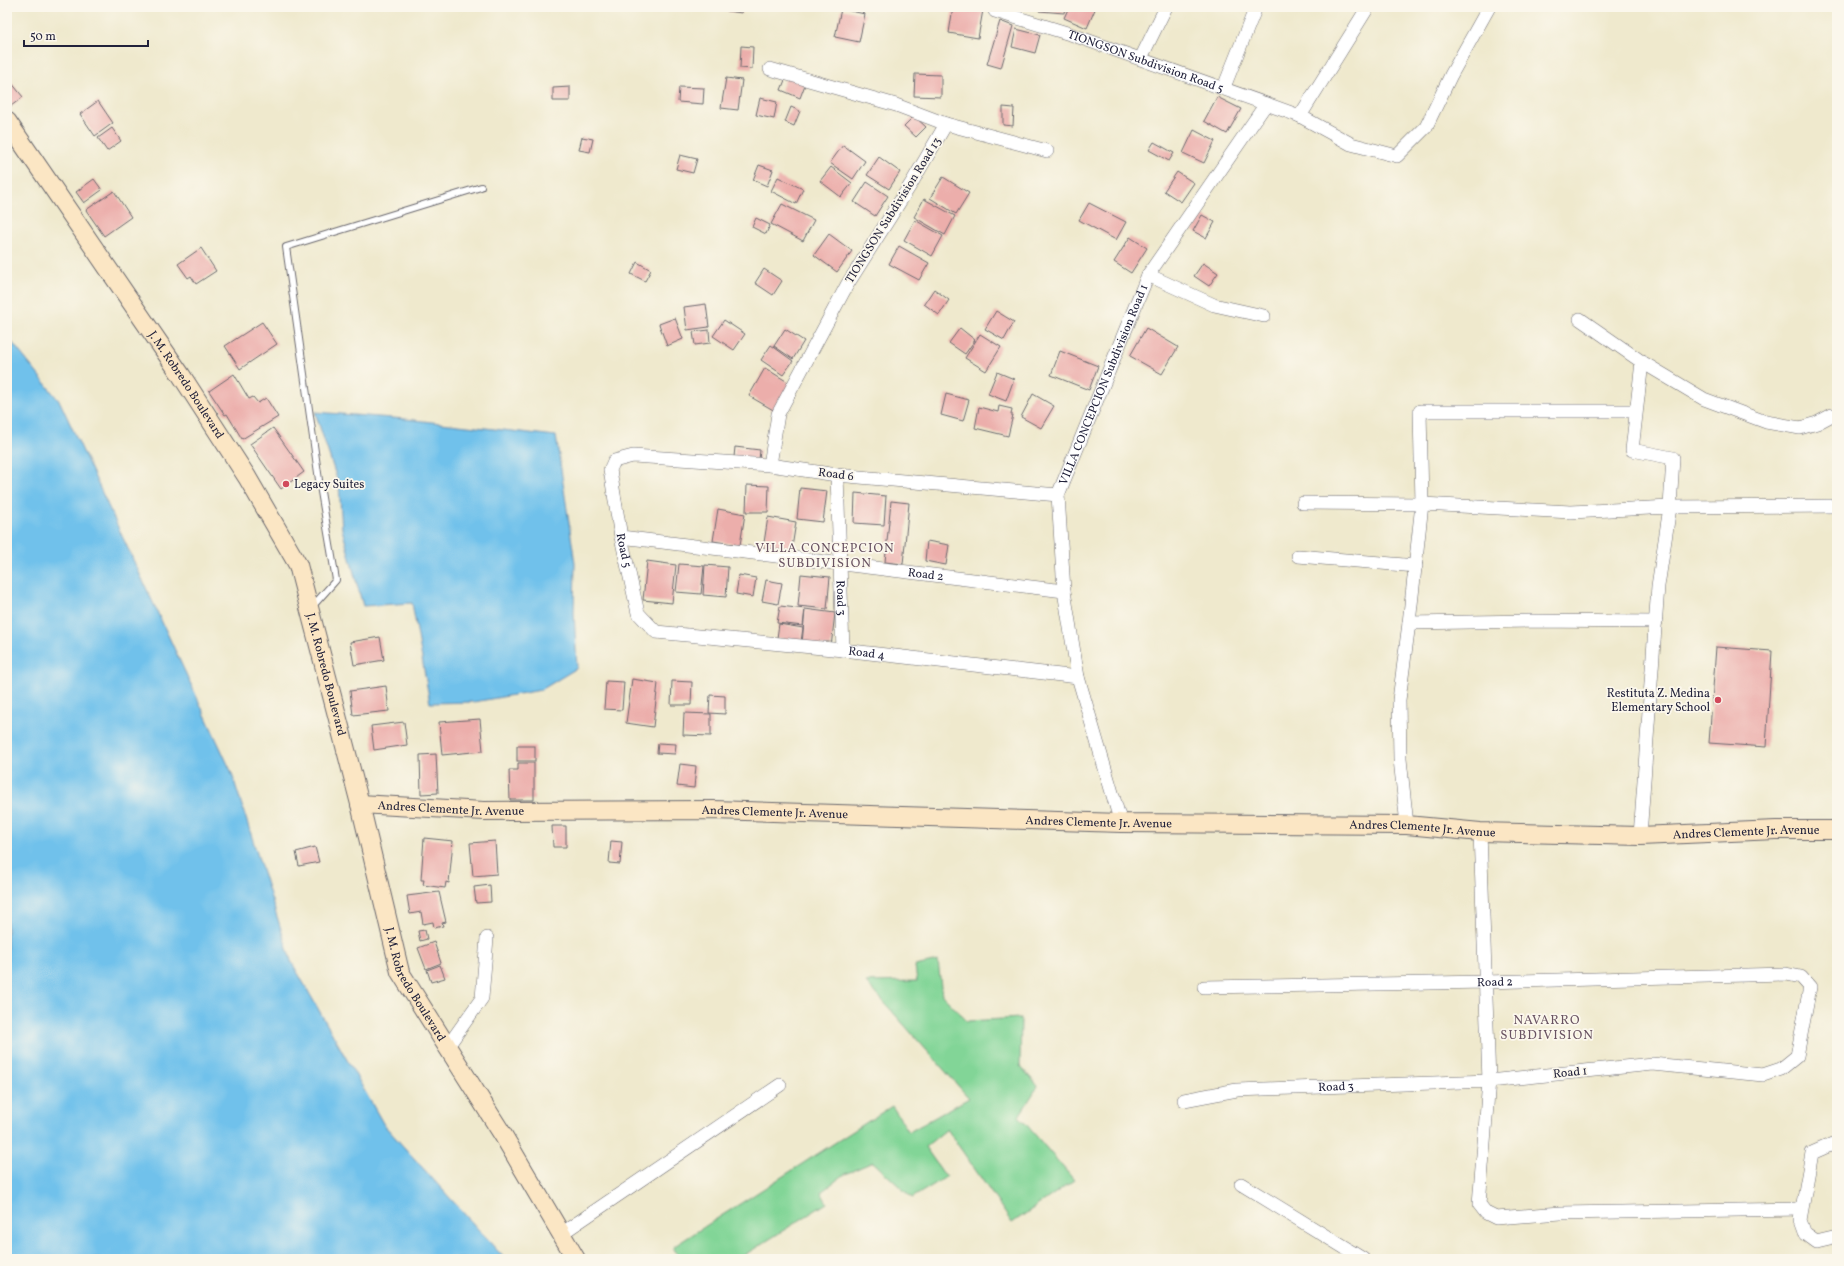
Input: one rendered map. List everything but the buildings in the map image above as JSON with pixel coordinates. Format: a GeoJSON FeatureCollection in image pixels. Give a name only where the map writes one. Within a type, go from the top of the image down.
{"type":"FeatureCollection","features":[{"type":"Feature","properties":{"kind":"main road","name":"J. M. Robredo Boulevard"},"geometry":{"type":"LineString","coordinates":[[7,121],[181,375],[247,477],[298,565],[360,804],[400,972],[503,1135],[576,1259]]}},
{"type":"Feature","properties":{"kind":"main road","name":"Andres Clemente Jr. Avenue"},"geometry":{"type":"LineString","coordinates":[[360,804],[484,810],[713,810],[1121,823],[1407,825],[1480,832],[1640,836],[1776,830],[1837,830]]}},
{"type":"Feature","properties":{"kind":"street","name":"TIONGSON Subdivision Road 5"},"geometry":{"type":"LineString","coordinates":[[996,7],[995,11],[1141,58],[1300,116],[1351,144],[1397,156],[1426,127],[1450,74],[1489,7]]}},
{"type":"Feature","properties":{"kind":"street"},"geometry":{"type":"LineString","coordinates":[[1141,58],[1166,7]]}},
{"type":"Feature","properties":{"kind":"street"},"geometry":{"type":"LineString","coordinates":[[1224,87],[1256,7]]}},
{"type":"Feature","properties":{"kind":"street"},"geometry":{"type":"LineString","coordinates":[[1300,116],[1368,7]]}},
{"type":"Feature","properties":{"kind":"street","name":"TIONGSON Subdivision Road 13"},"geometry":{"type":"LineString","coordinates":[[770,69],[896,105],[946,124],[911,184],[847,285],[778,414],[770,465]]}},
{"type":"Feature","properties":{"kind":"street","name":"VILLA CONCEPCION Subdivision Road 1"},"geometry":{"type":"LineString","coordinates":[[1121,823],[1078,677],[1064,591],[1058,495],[1148,275],[1266,104]]}},
{"type":"Feature","properties":{"kind":"street"},"geometry":{"type":"LineString","coordinates":[[946,124],[1047,151]]}},
{"type":"Feature","properties":{"kind":"street"},"geometry":{"type":"LineString","coordinates":[[1148,275],[1214,305],[1264,316]]}},
{"type":"Feature","properties":{"kind":"street"},"geometry":{"type":"LineString","coordinates":[[1580,319],[1642,362],[1704,398],[1766,422],[1800,428],[1817,423],[1832,415],[1837,416]]}},
{"type":"Feature","properties":{"kind":"street"},"geometry":{"type":"LineString","coordinates":[[1640,836],[1658,586],[1670,507],[1673,458],[1632,450],[1635,411],[1642,362]]}},
{"type":"Feature","properties":{"kind":"street"},"geometry":{"type":"LineString","coordinates":[[1407,825],[1400,759],[1399,700],[1410,623],[1422,504],[1420,411],[1635,411]]}},
{"type":"Feature","properties":{"kind":"street","name":"Road 6"},"geometry":{"type":"LineString","coordinates":[[614,461],[633,456],[770,465],[837,475],[1058,495]]}},
{"type":"Feature","properties":{"kind":"street","name":"Road 5"},"geometry":{"type":"LineString","coordinates":[[614,461],[610,470],[621,537],[638,613],[656,632]]}},
{"type":"Feature","properties":{"kind":"street","name":"Road 3"},"geometry":{"type":"LineString","coordinates":[[837,475],[842,650]]}},
{"type":"Feature","properties":{"kind":"street"},"geometry":{"type":"LineString","coordinates":[[1303,503],[1422,504],[1572,512],[1670,507],[1837,506]]}},
{"type":"Feature","properties":{"kind":"street","name":"Road 2"},"geometry":{"type":"LineString","coordinates":[[621,537],[1064,591]]}},
{"type":"Feature","properties":{"kind":"street"},"geometry":{"type":"LineString","coordinates":[[1298,556],[1416,566]]}},
{"type":"Feature","properties":{"kind":"street"},"geometry":{"type":"LineString","coordinates":[[1410,623],[1532,621],[1656,622]]}},
{"type":"Feature","properties":{"kind":"street","name":"Road 4"},"geometry":{"type":"LineString","coordinates":[[656,632],[842,650],[1078,677]]}},
{"type":"Feature","properties":{"kind":"street"},"geometry":{"type":"LineString","coordinates":[[1480,832],[1488,1081],[1479,1204],[1486,1213],[1496,1218],[1561,1213],[1801,1209]]}},
{"type":"Feature","properties":{"kind":"street"},"geometry":{"type":"LineString","coordinates":[[448,1046],[482,998],[487,938]]}},
{"type":"Feature","properties":{"kind":"street","name":"Road 2"},"geometry":{"type":"LineString","coordinates":[[1204,987],[1486,982],[1786,974]]}},
{"type":"Feature","properties":{"kind":"street","name":"Road 1"},"geometry":{"type":"LineString","coordinates":[[1488,1081],[1652,1064],[1763,1075],[1781,1069],[1797,1056],[1810,987],[1801,977],[1786,974]]}},
{"type":"Feature","properties":{"kind":"street","name":"Road 3"},"geometry":{"type":"LineString","coordinates":[[1184,1100],[1237,1090],[1488,1081]]}},
{"type":"Feature","properties":{"kind":"street"},"geometry":{"type":"LineString","coordinates":[[561,1234],[780,1085]]}},
{"type":"Feature","properties":{"kind":"street"},"geometry":{"type":"LineString","coordinates":[[1837,1142],[1812,1153],[1800,1220],[1805,1234],[1816,1242],[1837,1237]]}},
{"type":"Feature","properties":{"kind":"street"},"geometry":{"type":"LineString","coordinates":[[1241,1184],[1363,1259]]}},
{"type":"Feature","properties":{"kind":"lane"},"geometry":{"type":"LineString","coordinates":[[309,610],[336,580],[319,480],[286,247],[481,187]]}},
{"type":"Feature","properties":{"kind":"green space"},"geometry":{"type":"Polygon","coordinates":[[[938,961],[942,995],[967,1021],[1021,1018],[1020,1066],[1038,1086],[1019,1116],[1074,1180],[1012,1223],[947,1129],[925,1147],[946,1177],[912,1198],[873,1162],[845,1174],[821,1192],[827,1203],[738,1259],[680,1259],[673,1247],[892,1106],[909,1132],[969,1098],[866,982],[917,981],[915,966],[938,961]]]}},
{"type":"Feature","properties":{"kind":"water"},"geometry":{"type":"Polygon","coordinates":[[[7,336],[60,402],[231,771],[291,961],[384,1125],[505,1259],[7,1259],[7,336]]]}},
{"type":"Feature","properties":{"kind":"water"},"geometry":{"type":"Polygon","coordinates":[[[315,412],[405,419],[556,436],[575,563],[574,613],[577,668],[541,690],[474,702],[430,703],[412,603],[363,606],[342,529],[339,485],[315,412]]]}},
{"type":"Feature","properties":{"kind":"place","name":"Legacy Suites"},"geometry":{"type":"Point","coordinates":[286,484]}},
{"type":"Feature","properties":{"kind":"place","name":"Restituta Z. Medina Elementary School"},"geometry":{"type":"Point","coordinates":[1718,700]}},
{"type":"Feature","properties":{"kind":"district","name":"VILLA CONCEPCION SUBDIVISION"},"geometry":{"type":"Point","coordinates":[825,554]}},
{"type":"Feature","properties":{"kind":"district","name":"NAVARRO SUBDIVISION"},"geometry":{"type":"Point","coordinates":[1547,1026]}}]}
